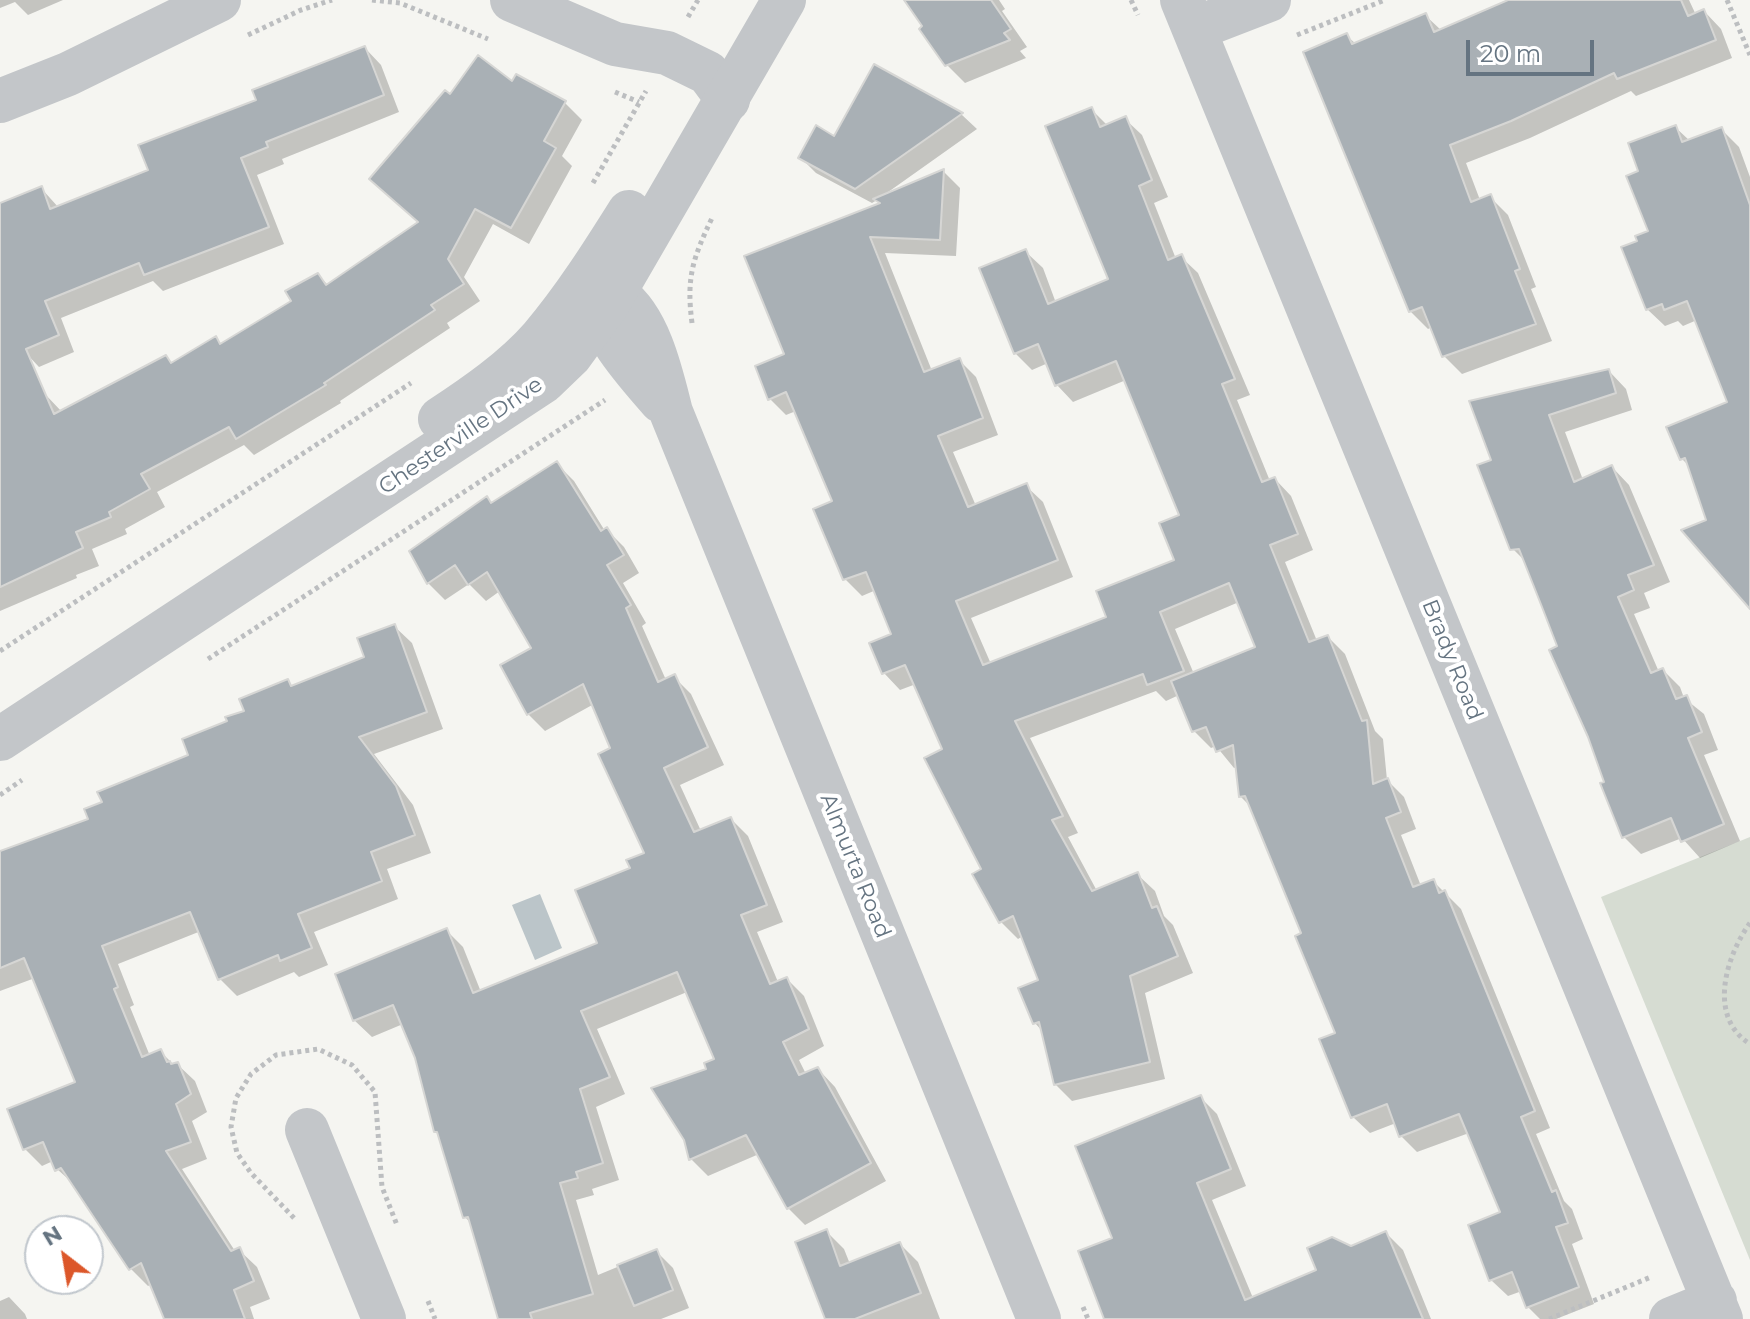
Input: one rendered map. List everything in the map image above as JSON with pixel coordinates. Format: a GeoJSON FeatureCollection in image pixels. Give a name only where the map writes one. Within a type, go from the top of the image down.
{"type":"FeatureCollection","features":[{"type":"Feature","properties":{"kind":"street"},"geometry":{"type":"LineString","coordinates":[[0,101],[68,74],[219,0]]}},
{"type":"Feature","properties":{"kind":"street"},"geometry":{"type":"LineString","coordinates":[[512,0],[661,64],[711,89]]}},
{"type":"Feature","properties":{"kind":"street","name":"Chesterville Drive"},"geometry":{"type":"LineString","coordinates":[[0,739],[507,408],[544,381],[570,356],[711,89],[749,0]]}},
{"type":"Feature","properties":{"kind":"street","name":"Chesterville Drive"},"geometry":{"type":"LineString","coordinates":[[711,89],[784,0]]}},
{"type":"Feature","properties":{"kind":"street"},"geometry":{"type":"LineString","coordinates":[[1188,15],[1269,0]]}},
{"type":"Feature","properties":{"kind":"street","name":"Brady Road"},"geometry":{"type":"LineString","coordinates":[[1188,15],[1718,1310]]}},
{"type":"Feature","properties":{"kind":"street","name":"Chesterville Drive"},"geometry":{"type":"LineString","coordinates":[[0,707],[451,412],[505,371],[540,339],[598,298]]}},
{"type":"Feature","properties":{"kind":"street","name":"Almurta Road"},"geometry":{"type":"LineString","coordinates":[[598,298],[620,298],[636,317],[649,341],[659,365],[671,412],[1039,1319]]}},
{"type":"Feature","properties":{"kind":"street"},"geometry":{"type":"LineString","coordinates":[[307,1130],[384,1319]]}},
{"type":"Feature","properties":{"kind":"street"},"geometry":{"type":"LineString","coordinates":[[1671,1319],[1718,1310]]}},
{"type":"Feature","properties":{"kind":"path"},"geometry":{"type":"LineString","coordinates":[[588,193],[698,0]]}},
{"type":"Feature","properties":{"kind":"path"},"geometry":{"type":"LineString","coordinates":[[1131,0],[1144,29]]}},
{"type":"Feature","properties":{"kind":"path"},"geometry":{"type":"LineString","coordinates":[[1296,35],[1385,0]]}},
{"type":"Feature","properties":{"kind":"path"},"geometry":{"type":"LineString","coordinates":[[1727,0],[1750,55]]}},
{"type":"Feature","properties":{"kind":"path"},"geometry":{"type":"LineString","coordinates":[[0,651],[414,380]]}},
{"type":"Feature","properties":{"kind":"path"},"geometry":{"type":"LineString","coordinates":[[1750,923],[1725,977],[1724,1005],[1741,1038],[1750,1044]]}},
{"type":"Feature","properties":{"kind":"path"},"geometry":{"type":"LineString","coordinates":[[1549,1319],[1654,1276]]}},
{"type":"Feature","properties":{"kind":"shaded area"},"geometry":{"type":"Polygon","coordinates":[[[1750,837],[1750,1260],[1601,897],[1750,837]]]}},
{"type":"Feature","properties":{"kind":"shaded area"},"geometry":{"type":"Polygon","coordinates":[[[540,894],[562,948],[535,960],[512,905],[540,894]]]}},
{"type":"Feature","properties":{"kind":"building"},"geometry":{"type":"Polygon","coordinates":[[[904,0],[991,0],[1011,29],[1004,33],[1010,40],[945,66],[919,29],[922,26],[904,0]]]}},
{"type":"Feature","properties":{"kind":"building"},"geometry":{"type":"Polygon","coordinates":[[[1508,0],[1681,0],[1688,16],[1704,9],[1716,40],[1617,79],[1614,73],[1511,121],[1450,145],[1471,202],[1491,194],[1520,269],[1515,271],[1536,324],[1442,357],[1422,307],[1409,312],[1303,52],[1347,33],[1352,44],[1426,13],[1434,32],[1508,0]]]}},
{"type":"Feature","properties":{"kind":"building"},"geometry":{"type":"Polygon","coordinates":[[[365,46],[384,95],[266,142],[268,147],[241,158],[269,227],[144,275],[139,263],[45,301],[59,335],[26,349],[54,414],[166,355],[171,363],[216,336],[220,344],[291,301],[285,291],[318,273],[326,285],[418,222],[369,179],[445,90],[450,94],[478,55],[512,81],[516,74],[566,101],[544,141],[556,148],[511,228],[475,209],[448,259],[464,284],[431,305],[435,310],[324,383],[326,385],[236,439],[229,427],[141,474],[150,489],[109,512],[111,517],[76,532],[83,548],[0,587],[0,203],[42,186],[50,209],[148,170],[138,145],[256,100],[252,90],[365,46]]]}},
{"type":"Feature","properties":{"kind":"building"},"geometry":{"type":"Polygon","coordinates":[[[874,64],[963,113],[855,189],[798,158],[816,125],[834,136],[874,64]]]}},
{"type":"Feature","properties":{"kind":"building"},"geometry":{"type":"Polygon","coordinates":[[[1092,107],[1100,127],[1126,116],[1152,180],[1139,186],[1168,260],[1182,254],[1235,379],[1222,384],[1262,482],[1275,477],[1298,534],[1270,545],[1309,642],[1328,635],[1362,721],[1367,720],[1373,784],[1388,778],[1401,812],[1386,818],[1413,887],[1434,879],[1439,893],[1445,890],[1535,1111],[1521,1117],[1552,1192],[1556,1190],[1568,1223],[1556,1227],[1579,1287],[1526,1308],[1512,1272],[1489,1281],[1468,1225],[1500,1212],[1459,1114],[1399,1137],[1387,1104],[1351,1118],[1319,1039],[1335,1033],[1295,936],[1301,933],[1245,796],[1239,797],[1233,745],[1216,752],[1206,727],[1192,732],[1171,681],[1255,647],[1229,583],[1160,612],[1184,671],[1147,685],[1143,674],[1015,721],[1063,816],[1052,820],[1092,891],[1138,872],[1152,908],[1157,906],[1178,956],[1130,976],[1150,1062],[1054,1085],[1039,1022],[1033,1024],[1018,988],[1038,980],[1013,916],[999,923],[972,874],[981,869],[924,758],[942,749],[905,665],[882,674],[869,643],[891,634],[866,572],[843,580],[813,509],[832,501],[786,392],[768,400],[755,366],[784,354],[744,256],[880,203],[873,199],[944,169],[940,240],[870,237],[924,372],[960,358],[983,418],[938,436],[968,507],[1027,483],[1058,560],[956,601],[983,665],[1106,617],[1096,591],[1174,560],[1159,523],[1179,515],[1116,361],[1055,386],[1038,344],[1014,354],[979,268],[1026,249],[1048,304],[1108,279],[1045,126],[1092,107]]]}},
{"type":"Feature","properties":{"kind":"building"},"geometry":{"type":"Polygon","coordinates":[[[1676,125],[1682,142],[1722,127],[1750,205],[1750,609],[1681,530],[1706,520],[1685,458],[1680,460],[1666,427],[1727,402],[1687,301],[1664,310],[1662,304],[1646,310],[1621,247],[1637,241],[1635,236],[1648,231],[1626,176],[1638,171],[1628,143],[1676,125]]]}},
{"type":"Feature","properties":{"kind":"building"},"geometry":{"type":"Polygon","coordinates":[[[1609,369],[1616,393],[1549,415],[1574,482],[1612,465],[1654,565],[1628,575],[1634,590],[1618,597],[1651,673],[1663,668],[1676,699],[1687,695],[1702,732],[1688,738],[1724,824],[1681,842],[1671,818],[1622,838],[1600,783],[1604,782],[1588,737],[1549,650],[1557,646],[1542,607],[1519,549],[1510,550],[1477,465],[1491,460],[1469,401],[1609,369]]]}},
{"type":"Feature","properties":{"kind":"building"},"geometry":{"type":"Polygon","coordinates":[[[557,461],[601,531],[607,527],[624,555],[607,565],[631,605],[626,608],[658,682],[675,674],[708,747],[664,768],[694,832],[731,817],[767,905],[741,915],[770,984],[787,977],[809,1029],[783,1042],[799,1075],[818,1067],[871,1163],[787,1209],[746,1135],[689,1160],[684,1140],[651,1088],[706,1069],[704,1063],[714,1059],[677,972],[581,1011],[610,1077],[580,1089],[603,1163],[576,1172],[578,1178],[560,1183],[593,1294],[530,1313],[532,1319],[498,1319],[468,1217],[463,1218],[437,1132],[434,1132],[415,1058],[393,1005],[353,1021],[335,974],[447,928],[473,993],[597,943],[575,890],[630,868],[626,860],[644,853],[598,754],[610,748],[583,684],[527,715],[500,665],[531,648],[487,572],[468,585],[455,565],[427,584],[409,551],[487,496],[491,503],[557,461]]]}},
{"type":"Feature","properties":{"kind":"building"},"geometry":{"type":"Polygon","coordinates":[[[395,624],[427,712],[359,737],[396,786],[415,835],[371,852],[382,881],[298,914],[312,948],[280,961],[278,955],[218,980],[190,912],[102,946],[118,987],[114,989],[142,1057],[161,1049],[167,1062],[178,1062],[191,1094],[176,1104],[191,1142],[166,1151],[231,1251],[240,1247],[254,1281],[234,1290],[245,1319],[164,1319],[141,1263],[129,1270],[104,1232],[104,1215],[92,1215],[61,1168],[55,1171],[43,1142],[23,1150],[7,1109],[75,1082],[24,958],[0,968],[0,851],[88,819],[84,809],[102,802],[97,792],[188,755],[182,739],[244,711],[239,699],[288,679],[291,686],[364,657],[357,638],[395,624]]]}},
{"type":"Feature","properties":{"kind":"building"},"geometry":{"type":"Polygon","coordinates":[[[1201,1095],[1231,1169],[1197,1183],[1245,1300],[1316,1270],[1307,1248],[1332,1237],[1351,1246],[1386,1231],[1423,1319],[1104,1319],[1078,1251],[1112,1238],[1075,1146],[1201,1095]]]}},
{"type":"Feature","properties":{"kind":"building"},"geometry":{"type":"Polygon","coordinates":[[[827,1229],[840,1266],[900,1242],[921,1293],[855,1319],[825,1319],[795,1242],[827,1229]]]}},
{"type":"Feature","properties":{"kind":"building"},"geometry":{"type":"Polygon","coordinates":[[[657,1249],[673,1290],[634,1306],[617,1265],[657,1249]]]}}]}
